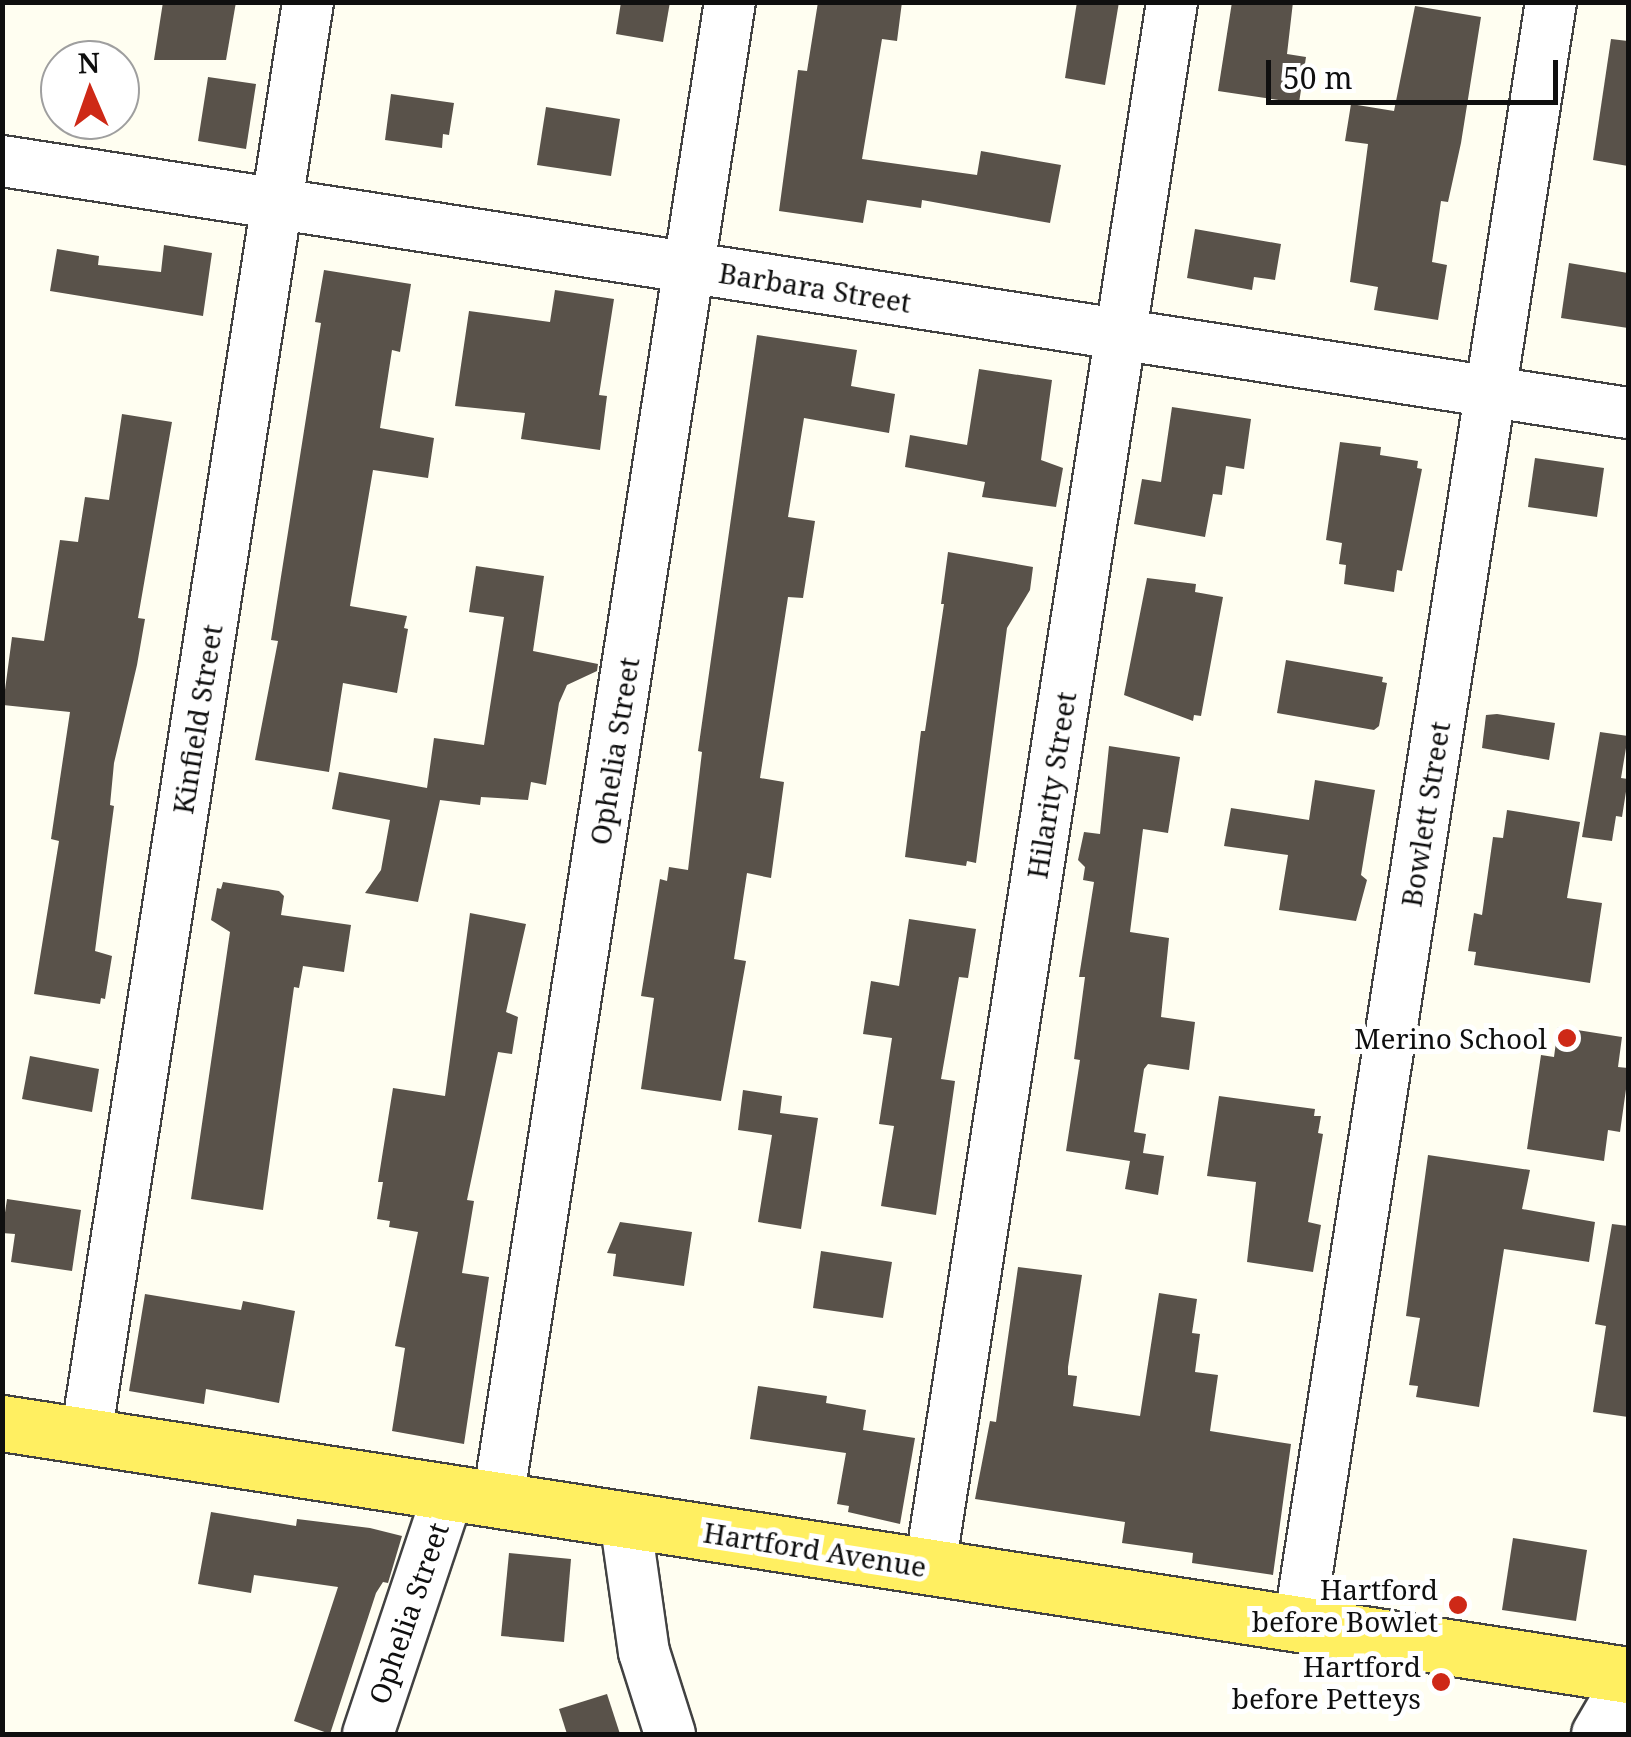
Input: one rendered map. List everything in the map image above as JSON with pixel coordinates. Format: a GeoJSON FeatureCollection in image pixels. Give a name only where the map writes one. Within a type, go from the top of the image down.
{"type":"FeatureCollection","features":[{"type":"Feature","properties":{"kind":"main road","name":"Hartford Avenue"},"geometry":{"type":"LineString","coordinates":[[2,1422],[1628,1678]]}},
{"type":"Feature","properties":{"kind":"street","name":"Kinfield Street"},"geometry":{"type":"LineString","coordinates":[[86,1436],[308,2]]}},
{"type":"Feature","properties":{"kind":"street","name":"Ophelia Street"},"geometry":{"type":"LineString","coordinates":[[368,1734],[473,1496],[689,268],[730,2]]}},
{"type":"Feature","properties":{"kind":"street","name":"Hilarity Street"},"geometry":{"type":"LineString","coordinates":[[930,1567],[1172,2]]}},
{"type":"Feature","properties":{"kind":"street","name":"Bowlett Street"},"geometry":{"type":"LineString","coordinates":[[1300,1624],[1551,2]]}},
{"type":"Feature","properties":{"kind":"street","name":"Barbara Street"},"geometry":{"type":"LineString","coordinates":[[2,161],[1628,413]]}},
{"type":"Feature","properties":{"kind":"street"},"geometry":{"type":"LineString","coordinates":[[624,1520],[644,1652],[670,1734]]}},
{"type":"Feature","properties":{"kind":"street"},"geometry":{"type":"LineString","coordinates":[[1597,1734],[1628,1678]]}},
{"type":"Feature","properties":{"kind":"building"},"geometry":{"type":"Polygon","coordinates":[[[163,2],[236,2],[226,60],[154,60],[163,2]]]}},
{"type":"Feature","properties":{"kind":"building"},"geometry":{"type":"Polygon","coordinates":[[[621,2],[670,2],[663,42],[616,34],[621,2]]]}},
{"type":"Feature","properties":{"kind":"building"},"geometry":{"type":"Polygon","coordinates":[[[818,2],[902,2],[897,41],[882,39],[862,159],[977,175],[981,151],[1061,165],[1050,223],[922,200],[921,208],[867,200],[863,223],[779,211],[798,70],[807,71],[818,2]]]}},
{"type":"Feature","properties":{"kind":"building"},"geometry":{"type":"Polygon","coordinates":[[[1077,2],[1119,2],[1105,85],[1065,78],[1077,2]]]}},
{"type":"Feature","properties":{"kind":"building"},"geometry":{"type":"Polygon","coordinates":[[[1232,2],[1293,2],[1287,54],[1306,57],[1299,103],[1218,91],[1232,2]]]}},
{"type":"Feature","properties":{"kind":"building"},"geometry":{"type":"Polygon","coordinates":[[[1415,6],[1481,17],[1461,143],[1448,202],[1441,201],[1432,262],[1447,265],[1438,320],[1374,310],[1378,287],[1350,282],[1368,144],[1345,141],[1351,104],[1394,111],[1415,6]]]}},
{"type":"Feature","properties":{"kind":"building"},"geometry":{"type":"Polygon","coordinates":[[[1611,39],[1628,41],[1628,166],[1593,160],[1611,39]]]}},
{"type":"Feature","properties":{"kind":"building"},"geometry":{"type":"Polygon","coordinates":[[[208,77],[256,84],[246,149],[198,141],[208,77]]]}},
{"type":"Feature","properties":{"kind":"building"},"geometry":{"type":"Polygon","coordinates":[[[391,94],[454,103],[449,135],[443,134],[442,148],[385,140],[391,94]]]}},
{"type":"Feature","properties":{"kind":"building"},"geometry":{"type":"Polygon","coordinates":[[[546,107],[620,119],[611,176],[537,165],[546,107]]]}},
{"type":"Feature","properties":{"kind":"building"},"geometry":{"type":"Polygon","coordinates":[[[1195,229],[1281,244],[1275,280],[1254,277],[1252,290],[1187,278],[1195,229]]]}},
{"type":"Feature","properties":{"kind":"building"},"geometry":{"type":"Polygon","coordinates":[[[164,245],[212,253],[203,316],[50,291],[57,249],[99,256],[98,265],[161,272],[164,245]]]}},
{"type":"Feature","properties":{"kind":"building"},"geometry":{"type":"Polygon","coordinates":[[[1569,263],[1628,273],[1628,328],[1561,318],[1569,263]]]}},
{"type":"Feature","properties":{"kind":"building"},"geometry":{"type":"Polygon","coordinates":[[[324,270],[411,284],[400,352],[392,350],[380,428],[434,438],[428,478],[373,470],[350,606],[407,616],[404,628],[408,629],[397,693],[343,683],[329,772],[255,760],[278,641],[271,640],[321,323],[315,322],[324,270]]]}},
{"type":"Feature","properties":{"kind":"building"},"geometry":{"type":"Polygon","coordinates":[[[555,290],[614,299],[599,395],[607,396],[600,450],[521,439],[525,413],[455,406],[469,311],[550,322],[555,290]]]}},
{"type":"Feature","properties":{"kind":"building"},"geometry":{"type":"Polygon","coordinates":[[[757,335],[857,350],[851,386],[895,394],[889,433],[804,418],[788,517],[815,521],[803,598],[788,597],[760,778],[784,782],[771,878],[747,873],[734,959],[746,961],[721,1101],[641,1089],[654,998],[641,996],[660,879],[667,881],[669,867],[688,870],[702,752],[698,751],[757,335]]]}},
{"type":"Feature","properties":{"kind":"building"},"geometry":{"type":"Polygon","coordinates":[[[979,369],[1052,380],[1041,460],[1063,468],[1056,507],[982,497],[985,482],[905,467],[910,435],[967,445],[979,369]]]}},
{"type":"Feature","properties":{"kind":"building"},"geometry":{"type":"Polygon","coordinates":[[[1172,407],[1251,419],[1244,469],[1226,466],[1222,495],[1213,494],[1205,537],[1134,524],[1142,479],[1161,482],[1172,407]]]}},
{"type":"Feature","properties":{"kind":"building"},"geometry":{"type":"Polygon","coordinates":[[[122,414],[172,422],[138,618],[145,619],[114,763],[110,805],[114,806],[95,951],[112,956],[105,999],[101,998],[100,1004],[34,994],[59,841],[51,839],[70,712],[3,705],[12,637],[44,641],[60,540],[78,542],[85,497],[109,500],[122,414]]]}},
{"type":"Feature","properties":{"kind":"building"},"geometry":{"type":"Polygon","coordinates":[[[1340,442],[1381,447],[1380,455],[1418,461],[1417,468],[1422,469],[1402,571],[1397,570],[1394,592],[1344,584],[1346,565],[1339,564],[1342,543],[1326,540],[1340,442]]]}},
{"type":"Feature","properties":{"kind":"building"},"geometry":{"type":"Polygon","coordinates":[[[1535,458],[1604,468],[1597,517],[1528,507],[1535,458]]]}},
{"type":"Feature","properties":{"kind":"building"},"geometry":{"type":"Polygon","coordinates":[[[948,552],[1033,567],[1030,590],[1007,628],[976,863],[967,861],[966,866],[905,857],[921,731],[925,731],[944,604],[948,552]]]}},
{"type":"Feature","properties":{"kind":"building"},"geometry":{"type":"Polygon","coordinates":[[[476,566],[544,576],[533,651],[598,664],[597,671],[567,685],[559,703],[546,785],[531,782],[528,800],[481,797],[480,805],[440,800],[418,902],[365,893],[381,870],[390,820],[332,809],[339,772],[427,788],[434,738],[484,745],[504,617],[469,612],[476,566]]]}},
{"type":"Feature","properties":{"kind":"building"},"geometry":{"type":"Polygon","coordinates":[[[1147,578],[1196,584],[1195,592],[1223,597],[1201,716],[1194,715],[1193,721],[1124,695],[1147,578]]]}},
{"type":"Feature","properties":{"kind":"building"},"geometry":{"type":"Polygon","coordinates":[[[1286,660],[1383,677],[1382,682],[1387,683],[1379,726],[1374,730],[1277,713],[1286,660]]]}},
{"type":"Feature","properties":{"kind":"building"},"geometry":{"type":"Polygon","coordinates":[[[1486,715],[1555,723],[1549,760],[1482,748],[1486,715]]]}},
{"type":"Feature","properties":{"kind":"building"},"geometry":{"type":"Polygon","coordinates":[[[1600,732],[1628,736],[1621,778],[1628,779],[1622,817],[1616,816],[1612,841],[1582,837],[1600,732]]]}},
{"type":"Feature","properties":{"kind":"building"},"geometry":{"type":"Polygon","coordinates":[[[1109,746],[1180,757],[1168,833],[1143,829],[1130,932],[1169,938],[1161,1017],[1195,1022],[1189,1070],[1148,1064],[1144,1069],[1134,1132],[1146,1134],[1143,1153],[1164,1156],[1158,1195],[1125,1189],[1130,1161],[1066,1151],[1080,1060],[1074,1059],[1085,977],[1079,977],[1094,882],[1083,880],[1085,867],[1078,860],[1084,832],[1100,834],[1109,746]]]}},
{"type":"Feature","properties":{"kind":"building"},"geometry":{"type":"Polygon","coordinates":[[[1315,780],[1375,790],[1361,875],[1367,880],[1356,921],[1279,910],[1288,855],[1224,846],[1231,808],[1309,820],[1315,780]]]}},
{"type":"Feature","properties":{"kind":"building"},"geometry":{"type":"Polygon","coordinates":[[[1507,810],[1580,822],[1567,898],[1602,903],[1590,983],[1474,965],[1476,952],[1468,951],[1474,913],[1482,915],[1493,837],[1503,838],[1507,810]]]}},
{"type":"Feature","properties":{"kind":"building"},"geometry":{"type":"Polygon","coordinates":[[[223,882],[279,891],[284,896],[281,915],[351,925],[344,972],[303,966],[299,988],[294,987],[263,1210],[191,1199],[230,932],[211,920],[217,888],[221,889],[223,882]]]}},
{"type":"Feature","properties":{"kind":"building"},"geometry":{"type":"Polygon","coordinates":[[[470,913],[526,924],[506,1012],[518,1017],[512,1054],[498,1052],[467,1200],[474,1201],[462,1273],[489,1277],[464,1444],[392,1431],[405,1348],[395,1346],[418,1232],[389,1227],[390,1221],[377,1219],[383,1182],[378,1182],[393,1088],[445,1096],[470,913]]]}},
{"type":"Feature","properties":{"kind":"building"},"geometry":{"type":"Polygon","coordinates":[[[909,919],[976,929],[968,978],[959,977],[941,1079],[955,1081],[936,1215],[881,1206],[894,1126],[879,1124],[892,1038],[863,1034],[871,981],[899,986],[909,919]]]}},
{"type":"Feature","properties":{"kind":"building"},"geometry":{"type":"Polygon","coordinates":[[[1558,1027],[1622,1037],[1618,1067],[1628,1068],[1628,1075],[1620,1132],[1608,1130],[1604,1161],[1527,1149],[1541,1055],[1554,1057],[1558,1027]]]}},
{"type":"Feature","properties":{"kind":"building"},"geometry":{"type":"Polygon","coordinates":[[[30,1056],[99,1069],[92,1112],[22,1099],[30,1056]]]}},
{"type":"Feature","properties":{"kind":"building"},"geometry":{"type":"Polygon","coordinates":[[[743,1090],[782,1096],[780,1113],[818,1118],[801,1229],[758,1222],[772,1135],[738,1130],[743,1090]]]}},
{"type":"Feature","properties":{"kind":"building"},"geometry":{"type":"Polygon","coordinates":[[[1219,1096],[1315,1109],[1314,1116],[1321,1116],[1318,1133],[1323,1134],[1308,1222],[1321,1225],[1313,1272],[1247,1262],[1256,1182],[1207,1176],[1219,1096]]]}},
{"type":"Feature","properties":{"kind":"building"},"geometry":{"type":"Polygon","coordinates":[[[1428,1155],[1530,1170],[1522,1209],[1595,1222],[1589,1262],[1504,1249],[1479,1407],[1416,1397],[1418,1386],[1409,1385],[1420,1318],[1406,1316],[1428,1155]]]}},
{"type":"Feature","properties":{"kind":"building"},"geometry":{"type":"Polygon","coordinates":[[[7,1199],[81,1210],[72,1271],[11,1262],[15,1234],[2,1233],[7,1199]]]}},
{"type":"Feature","properties":{"kind":"building"},"geometry":{"type":"Polygon","coordinates":[[[620,1222],[692,1232],[684,1286],[613,1276],[616,1254],[607,1253],[620,1222]]]}},
{"type":"Feature","properties":{"kind":"building"},"geometry":{"type":"Polygon","coordinates":[[[1612,1224],[1628,1226],[1628,1417],[1593,1412],[1606,1326],[1595,1324],[1612,1224]]]}},
{"type":"Feature","properties":{"kind":"building"},"geometry":{"type":"Polygon","coordinates":[[[821,1251],[892,1262],[883,1318],[813,1308],[821,1251]]]}},
{"type":"Feature","properties":{"kind":"building"},"geometry":{"type":"Polygon","coordinates":[[[1018,1267],[1082,1275],[1068,1367],[1068,1375],[1077,1376],[1073,1406],[1140,1416],[1159,1293],[1197,1299],[1192,1333],[1200,1334],[1195,1372],[1218,1375],[1210,1431],[1291,1444],[1273,1575],[1192,1563],[1193,1553],[1122,1543],[1125,1522],[975,1499],[990,1421],[996,1422],[1018,1267]]]}},
{"type":"Feature","properties":{"kind":"building"},"geometry":{"type":"Polygon","coordinates":[[[145,1294],[241,1310],[243,1301],[295,1311],[279,1403],[206,1389],[204,1404],[129,1391],[145,1294]]]}},
{"type":"Feature","properties":{"kind":"building"},"geometry":{"type":"Polygon","coordinates":[[[758,1386],[827,1396],[826,1403],[866,1410],[863,1430],[915,1438],[900,1524],[848,1512],[849,1506],[837,1504],[846,1453],[750,1439],[758,1386]]]}},
{"type":"Feature","properties":{"kind":"building"},"geometry":{"type":"Polygon","coordinates":[[[211,1512],[296,1526],[297,1519],[370,1528],[402,1536],[388,1583],[383,1582],[376,1593],[330,1734],[294,1721],[338,1587],[254,1575],[251,1593],[198,1584],[211,1512]]]}},
{"type":"Feature","properties":{"kind":"building"},"geometry":{"type":"Polygon","coordinates":[[[1513,1538],[1587,1550],[1576,1621],[1502,1610],[1513,1538]]]}},
{"type":"Feature","properties":{"kind":"building"},"geometry":{"type":"Polygon","coordinates":[[[509,1553],[571,1559],[564,1642],[501,1636],[509,1553]]]}},
{"type":"Feature","properties":{"kind":"building"},"geometry":{"type":"Polygon","coordinates":[[[607,1694],[620,1734],[567,1734],[559,1709],[607,1694]]]}},
{"type":"Feature","properties":{"kind":"place","name":"Merino School"},"geometry":{"type":"Point","coordinates":[1567,1038]}},
{"type":"Feature","properties":{"kind":"place","name":"Hartford before Bowlet"},"geometry":{"type":"Point","coordinates":[1458,1605]}},
{"type":"Feature","properties":{"kind":"place","name":"Hartford before Petteys"},"geometry":{"type":"Point","coordinates":[1441,1682]}}]}
